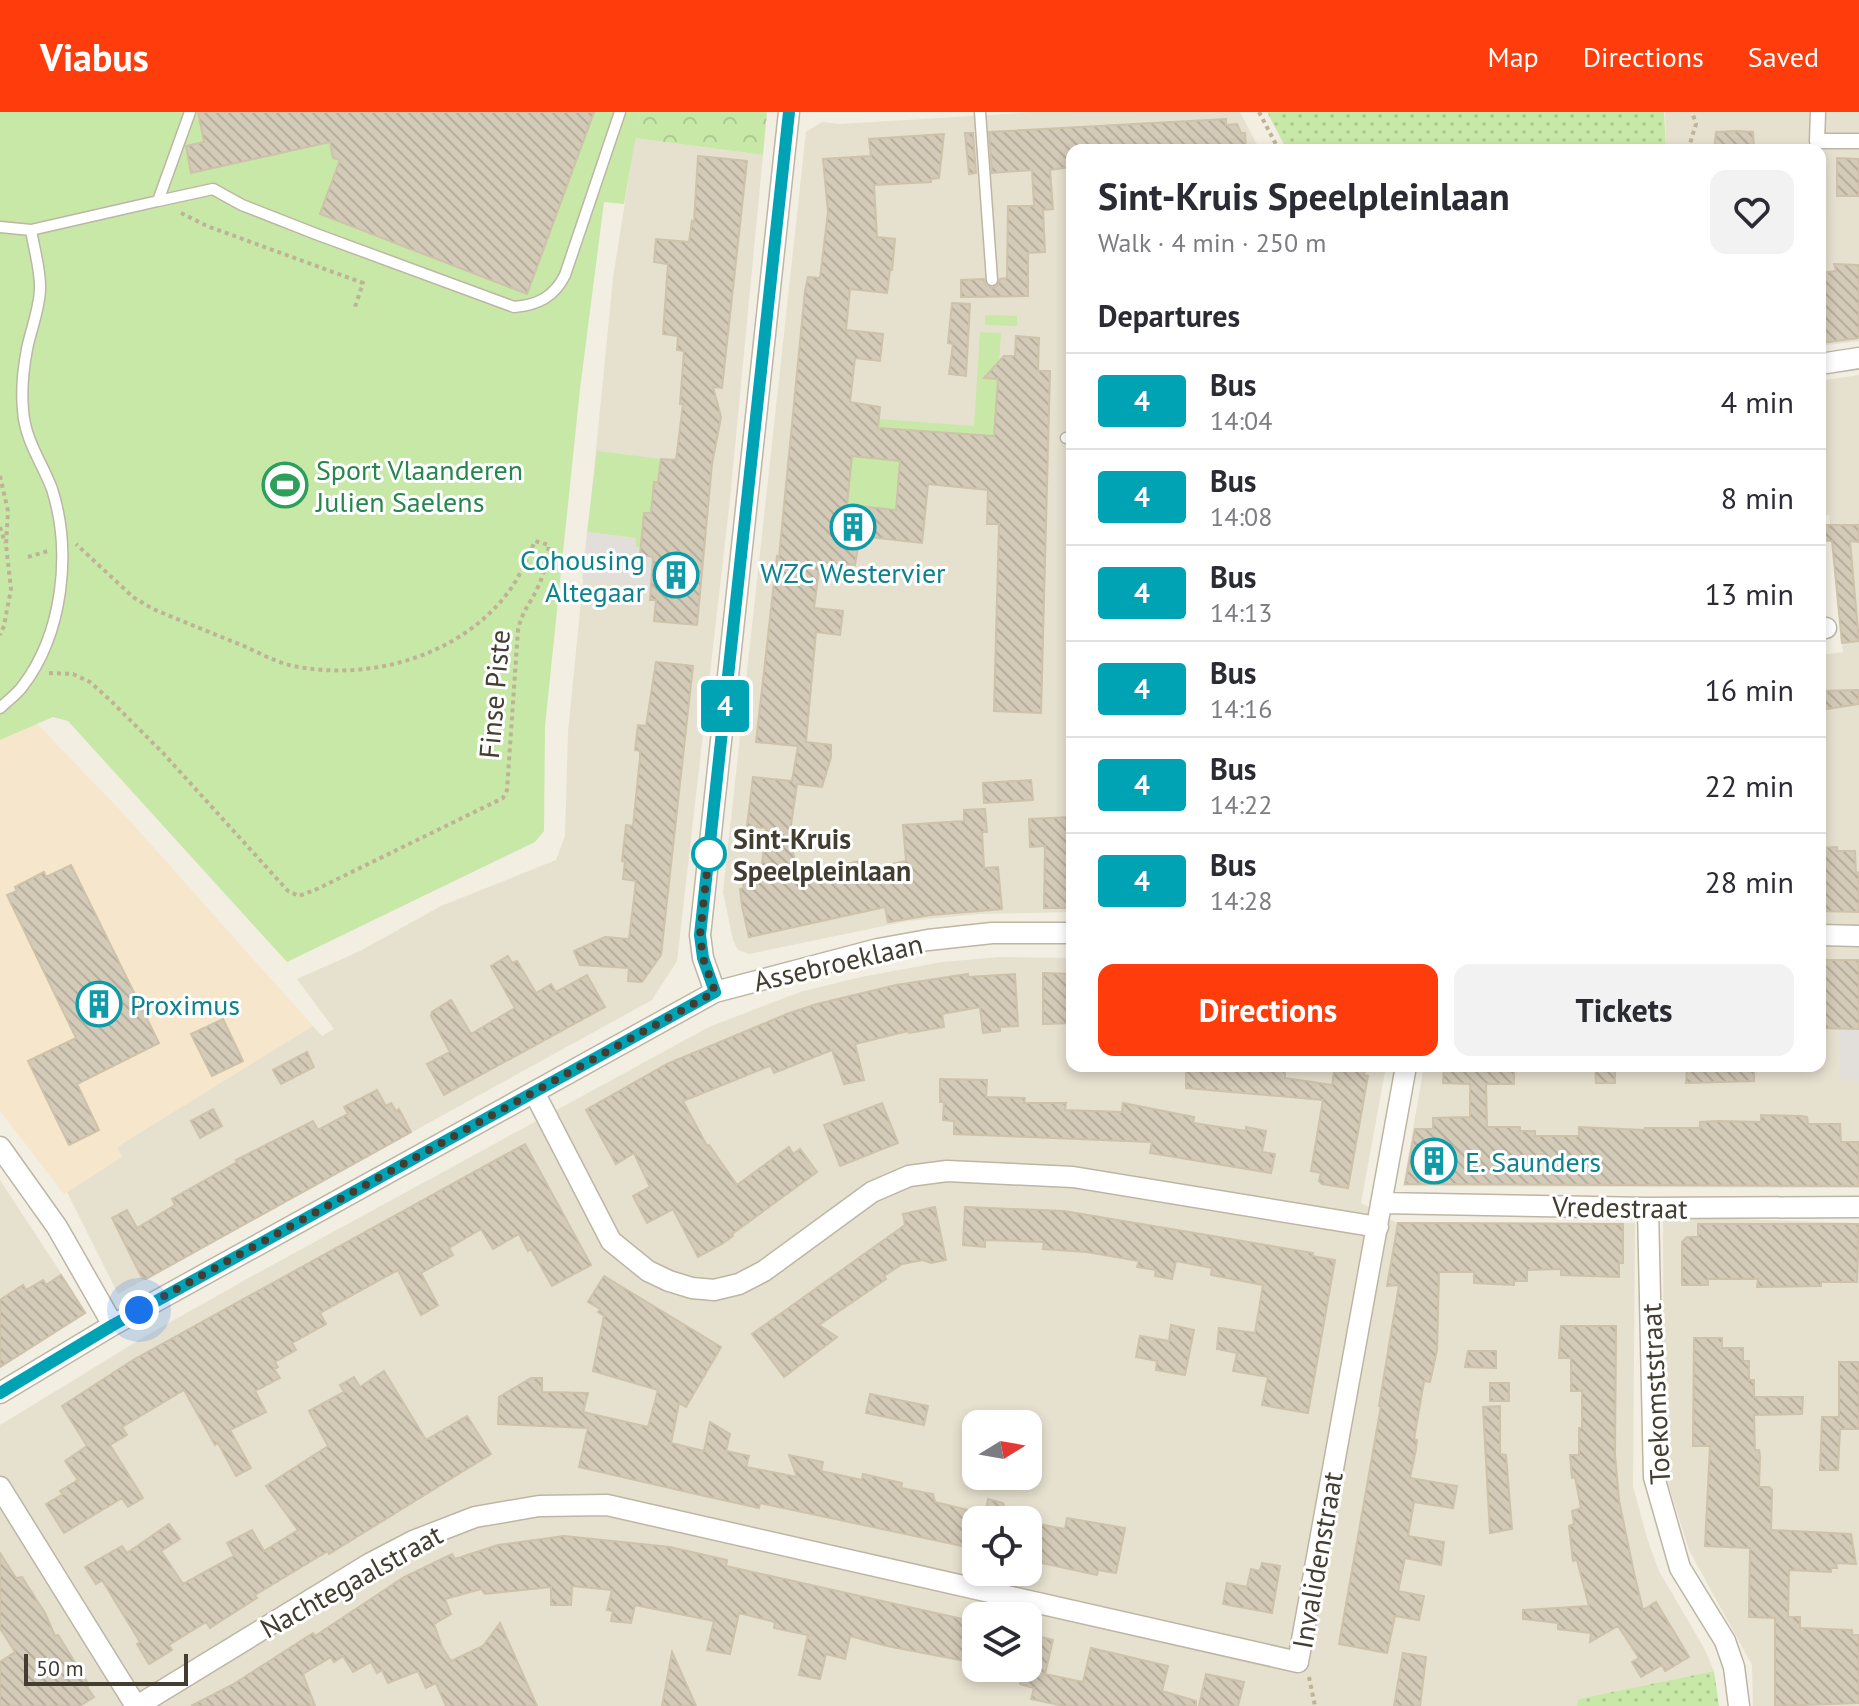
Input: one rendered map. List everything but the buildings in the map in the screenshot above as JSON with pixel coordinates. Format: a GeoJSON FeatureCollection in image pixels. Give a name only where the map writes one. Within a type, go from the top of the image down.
{"type":"FeatureCollection","features":[{"type":"Feature","properties":{"kind":"street"},"geometry":{"type":"LineString","coordinates":[[715,992],[703,958],[700,935],[789,112]]}},
{"type":"Feature","properties":{"kind":"street"},"geometry":{"type":"LineString","coordinates":[[1818,112],[1817,141],[1859,141]]}},
{"type":"Feature","properties":{"kind":"street"},"geometry":{"type":"LineString","coordinates":[[1826,363],[1859,358]]}},
{"type":"Feature","properties":{"kind":"street","name":"Assebroeklaan"},"geometry":{"type":"LineString","coordinates":[[0,1393],[113,1325],[715,992],[878,949],[928,940],[992,933],[1066,933]]}},
{"type":"Feature","properties":{"kind":"street"},"geometry":{"type":"LineString","coordinates":[[1826,935],[1859,936]]}},
{"type":"Feature","properties":{"kind":"street","name":"Invalidenstraat"},"geometry":{"type":"LineString","coordinates":[[723,1530],[1298,1662],[1405,1072]]}},
{"type":"Feature","properties":{"kind":"street"},"geometry":{"type":"LineString","coordinates":[[534,1092],[611,1241],[648,1271],[692,1288],[714,1290],[739,1284],[764,1271],[872,1192],[909,1176],[947,1171],[1073,1177],[1378,1227]]}},
{"type":"Feature","properties":{"kind":"street"},"geometry":{"type":"LineString","coordinates":[[0,1147],[57,1227],[113,1325]]}},
{"type":"Feature","properties":{"kind":"street","name":"Vredestraat"},"geometry":{"type":"LineString","coordinates":[[1381,1203],[1648,1208],[1859,1207]]}},
{"type":"Feature","properties":{"kind":"street","name":"Toekomststraat"},"geometry":{"type":"LineString","coordinates":[[1648,1208],[1654,1477],[1680,1568],[1725,1641],[1734,1667],[1739,1706]]}},
{"type":"Feature","properties":{"kind":"street"},"geometry":{"type":"LineString","coordinates":[[0,1487],[136,1706]]}},
{"type":"Feature","properties":{"kind":"street","name":"Nachtegaalstraat"},"geometry":{"type":"LineString","coordinates":[[136,1706],[369,1564],[413,1541],[475,1517],[539,1506],[607,1505],[723,1530]]}},
{"type":"Feature","properties":{"kind":"lane"},"geometry":{"type":"LineString","coordinates":[[158,201],[190,112]]}},
{"type":"Feature","properties":{"kind":"lane"},"geometry":{"type":"LineString","coordinates":[[0,227],[31,230],[213,189],[242,205],[457,287],[514,307],[530,306],[558,288],[565,275],[620,112]]}},
{"type":"Feature","properties":{"kind":"lane"},"geometry":{"type":"LineString","coordinates":[[980,112],[992,280]]}},
{"type":"Feature","properties":{"kind":"lane"},"geometry":{"type":"LineString","coordinates":[[0,708],[21,689],[38,663],[52,630],[61,588],[61,531],[50,485],[34,452],[23,415],[22,385],[40,287],[31,230]]}},
{"type":"Feature","properties":{"kind":"path"},"geometry":{"type":"LineString","coordinates":[[1259,112],[1276,144]]}},
{"type":"Feature","properties":{"kind":"path"},"geometry":{"type":"LineString","coordinates":[[1690,144],[1696,124],[1692,112]]}},
{"type":"Feature","properties":{"kind":"path"},"geometry":{"type":"LineString","coordinates":[[158,201],[207,226],[363,283],[355,307]]}},
{"type":"Feature","properties":{"kind":"path"},"geometry":{"type":"LineString","coordinates":[[0,476],[8,511],[3,546]]}},
{"type":"Feature","properties":{"kind":"path"},"geometry":{"type":"LineString","coordinates":[[0,527],[11,589],[0,635]]}},
{"type":"Feature","properties":{"kind":"path","name":"Finse Piste"},"geometry":{"type":"LineString","coordinates":[[44,674],[54,671],[73,674],[90,682],[163,753],[288,891],[299,896],[503,798],[507,790],[518,630],[522,612],[536,592],[546,567],[549,545],[535,541],[523,569],[503,600],[477,625],[448,646],[395,663],[339,670],[285,664],[153,609],[133,597],[61,531]]}},
{"type":"Feature","properties":{"kind":"path"},"geometry":{"type":"LineString","coordinates":[[1298,1662],[1311,1679],[1315,1706]]}},
{"type":"Feature","properties":{"kind":"shaded area"},"geometry":{"type":"Polygon","coordinates":[[[1037,112],[1240,112],[1257,144],[1066,144],[1066,912],[978,914],[908,921],[749,954],[738,950],[733,940],[723,892],[806,132],[822,122],[840,124],[1037,112]]]}},
{"type":"Feature","properties":{"kind":"shaded area"},"geometry":{"type":"Polygon","coordinates":[[[1665,112],[1859,112],[1859,341],[1826,345],[1826,144],[1666,144],[1665,112]]]}},
{"type":"Feature","properties":{"kind":"shaded area"},"geometry":{"type":"Polygon","coordinates":[[[635,138],[763,155],[730,499],[677,961],[652,1000],[118,1294],[67,1192],[121,1157],[117,1147],[234,1073],[313,1026],[322,1036],[334,1029],[297,979],[360,951],[441,906],[556,860],[565,836],[568,732],[613,278],[635,138]]]}},
{"type":"Feature","properties":{"kind":"shaded area"},"geometry":{"type":"Polygon","coordinates":[[[1859,375],[1859,1188],[1403,1186],[1423,1072],[1826,1072],[1826,654],[1843,652],[1829,515],[1826,515],[1826,380],[1859,375]]]}},
{"type":"Feature","properties":{"kind":"shaded area"},"geometry":{"type":"Polygon","coordinates":[[[587,532],[636,538],[635,546],[641,548],[640,555],[661,557],[652,568],[651,581],[699,587],[698,592],[582,579],[587,532]]]}},
{"type":"Feature","properties":{"kind":"shaded area"},"geometry":{"type":"Polygon","coordinates":[[[37,724],[121,811],[313,1026],[117,1147],[122,1157],[64,1194],[0,1111],[0,740],[37,724]]]}},
{"type":"Feature","properties":{"kind":"shaded area"},"geometry":{"type":"Polygon","coordinates":[[[1000,957],[1066,958],[1066,1072],[1385,1072],[1361,1203],[1395,1222],[1635,1223],[1633,1486],[1659,1571],[1714,1671],[1578,1699],[1577,1706],[0,1706],[0,1425],[144,1337],[254,1275],[709,1027],[800,992],[942,962],[1000,957]]]}},
{"type":"Feature","properties":{"kind":"shaded area"},"geometry":{"type":"Polygon","coordinates":[[[1840,1030],[1859,1030],[1859,1081],[1840,1080],[1840,1030]]]}},
{"type":"Feature","properties":{"kind":"shaded area"},"geometry":{"type":"Polygon","coordinates":[[[0,1180],[87,1313],[0,1368],[0,1180]]]}},
{"type":"Feature","properties":{"kind":"shaded area"},"geometry":{"type":"Polygon","coordinates":[[[1663,1217],[1859,1223],[1859,1706],[1753,1706],[1752,1665],[1689,1550],[1664,1470],[1663,1217]]]}},
{"type":"Feature","properties":{"kind":"green space","name":"Sport Vlaanderen Julien Saelens"},"geometry":{"type":"Polygon","coordinates":[[[0,112],[640,112],[624,204],[604,202],[580,389],[545,726],[544,831],[535,842],[287,962],[68,721],[53,717],[0,740],[0,112]]]}},
{"type":"Feature","properties":{"kind":"green space"},"geometry":{"type":"Polygon","coordinates":[[[640,112],[767,112],[763,155],[635,138],[640,112]]]}},
{"type":"Feature","properties":{"kind":"green space"},"geometry":{"type":"Polygon","coordinates":[[[1267,112],[1664,112],[1666,144],[1284,144],[1267,112]]]}},
{"type":"Feature","properties":{"kind":"green space"},"geometry":{"type":"Polygon","coordinates":[[[985,315],[1017,316],[1017,326],[985,325],[985,315]]]}},
{"type":"Feature","properties":{"kind":"green space"},"geometry":{"type":"Polygon","coordinates":[[[980,332],[1001,333],[994,436],[838,425],[839,416],[974,426],[980,332]]]}},
{"type":"Feature","properties":{"kind":"green space"},"geometry":{"type":"Polygon","coordinates":[[[597,451],[661,459],[658,482],[654,482],[652,504],[655,514],[644,513],[641,548],[635,547],[636,538],[587,532],[597,451]]]}},
{"type":"Feature","properties":{"kind":"green space"},"geometry":{"type":"Polygon","coordinates":[[[852,456],[900,461],[896,509],[847,505],[852,456]]]}},
{"type":"Feature","properties":{"kind":"green space"},"geometry":{"type":"Polygon","coordinates":[[[1714,1671],[1719,1706],[1577,1706],[1578,1699],[1714,1671]]]}},
{"type":"Feature","properties":{"kind":"bus line","name":"4"},"geometry":{"type":"LineString","coordinates":[[0,1393],[113,1325],[715,992],[703,958],[700,935],[789,112]]}},
{"type":"Feature","properties":{"kind":"place","name":"Sport Vlaanderen Julien Saelens"},"geometry":{"type":"Point","coordinates":[285,485]}},
{"type":"Feature","properties":{"kind":"place","name":"WZC Westervier"},"geometry":{"type":"Point","coordinates":[853,527]}},
{"type":"Feature","properties":{"kind":"place","name":"Cohousing Altegaar"},"geometry":{"type":"Point","coordinates":[676,575]}},
{"type":"Feature","properties":{"kind":"place","name":"Sint-Kruis Speelpleinlaan"},"geometry":{"type":"Point","coordinates":[709,854]}},
{"type":"Feature","properties":{"kind":"place","name":"Proximus"},"geometry":{"type":"Point","coordinates":[99,1004]}},
{"type":"Feature","properties":{"kind":"place","name":"E. Saunders"},"geometry":{"type":"Point","coordinates":[1434,1161]}},
{"type":"Feature","properties":{"kind":"route"},"geometry":{"type":"LineString","coordinates":[[139,1310],[715,992],[703,958],[700,935],[710,843],[709,854]]}}]}
